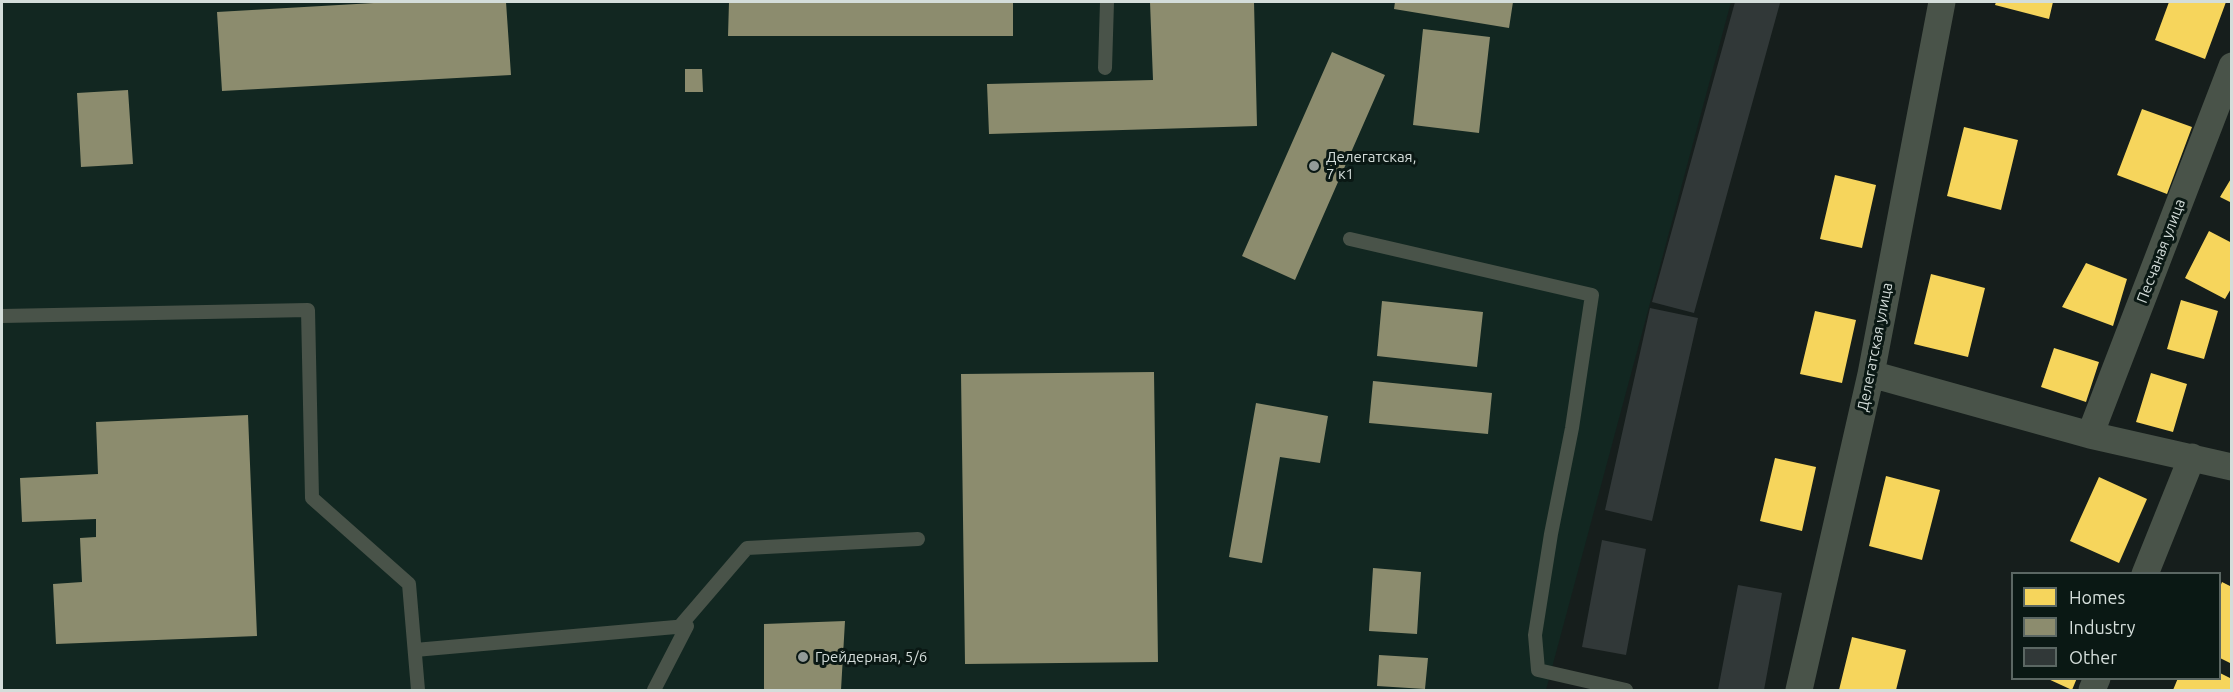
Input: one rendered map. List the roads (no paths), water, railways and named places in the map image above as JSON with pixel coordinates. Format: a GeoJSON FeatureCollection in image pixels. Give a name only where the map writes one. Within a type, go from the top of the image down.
{"type":"FeatureCollection","features":[{"type":"Feature","properties":{"kind":"street","name":"Делегатская улица"},"geometry":{"type":"LineString","coordinates":[[1799,690],[1871,374],[1942,2]]}},
{"type":"Feature","properties":{"kind":"street","name":"Песчаная улица"},"geometry":{"type":"LineString","coordinates":[[2090,435],[2232,66]]}},
{"type":"Feature","properties":{"kind":"street"},"geometry":{"type":"LineString","coordinates":[[1871,374],[2090,435],[2232,467]]}},
{"type":"Feature","properties":{"kind":"street"},"geometry":{"type":"LineString","coordinates":[[2145,572],[2192,457]]}},
{"type":"Feature","properties":{"kind":"lane"},"geometry":{"type":"LineString","coordinates":[[1106,68],[1107,2]]}},
{"type":"Feature","properties":{"kind":"lane"},"geometry":{"type":"LineString","coordinates":[[1350,239],[1592,295],[1572,428],[1551,534],[1535,634],[1538,670],[1626,690]]}},
{"type":"Feature","properties":{"kind":"lane"},"geometry":{"type":"LineString","coordinates":[[2,316],[308,310],[312,498],[410,584],[418,690]]}},
{"type":"Feature","properties":{"kind":"lane"},"geometry":{"type":"LineString","coordinates":[[680,626],[747,548],[918,539]]}},
{"type":"Feature","properties":{"kind":"lane"},"geometry":{"type":"LineString","coordinates":[[415,650],[687,626],[654,690]]}},
{"type":"Feature","properties":{"kind":"place","name":"Делегатская, 7 к1"},"geometry":{"type":"Point","coordinates":[1314,166]}},
{"type":"Feature","properties":{"kind":"place","name":"Грейдерная, 5/6"},"geometry":{"type":"Point","coordinates":[803,657]}}]}
